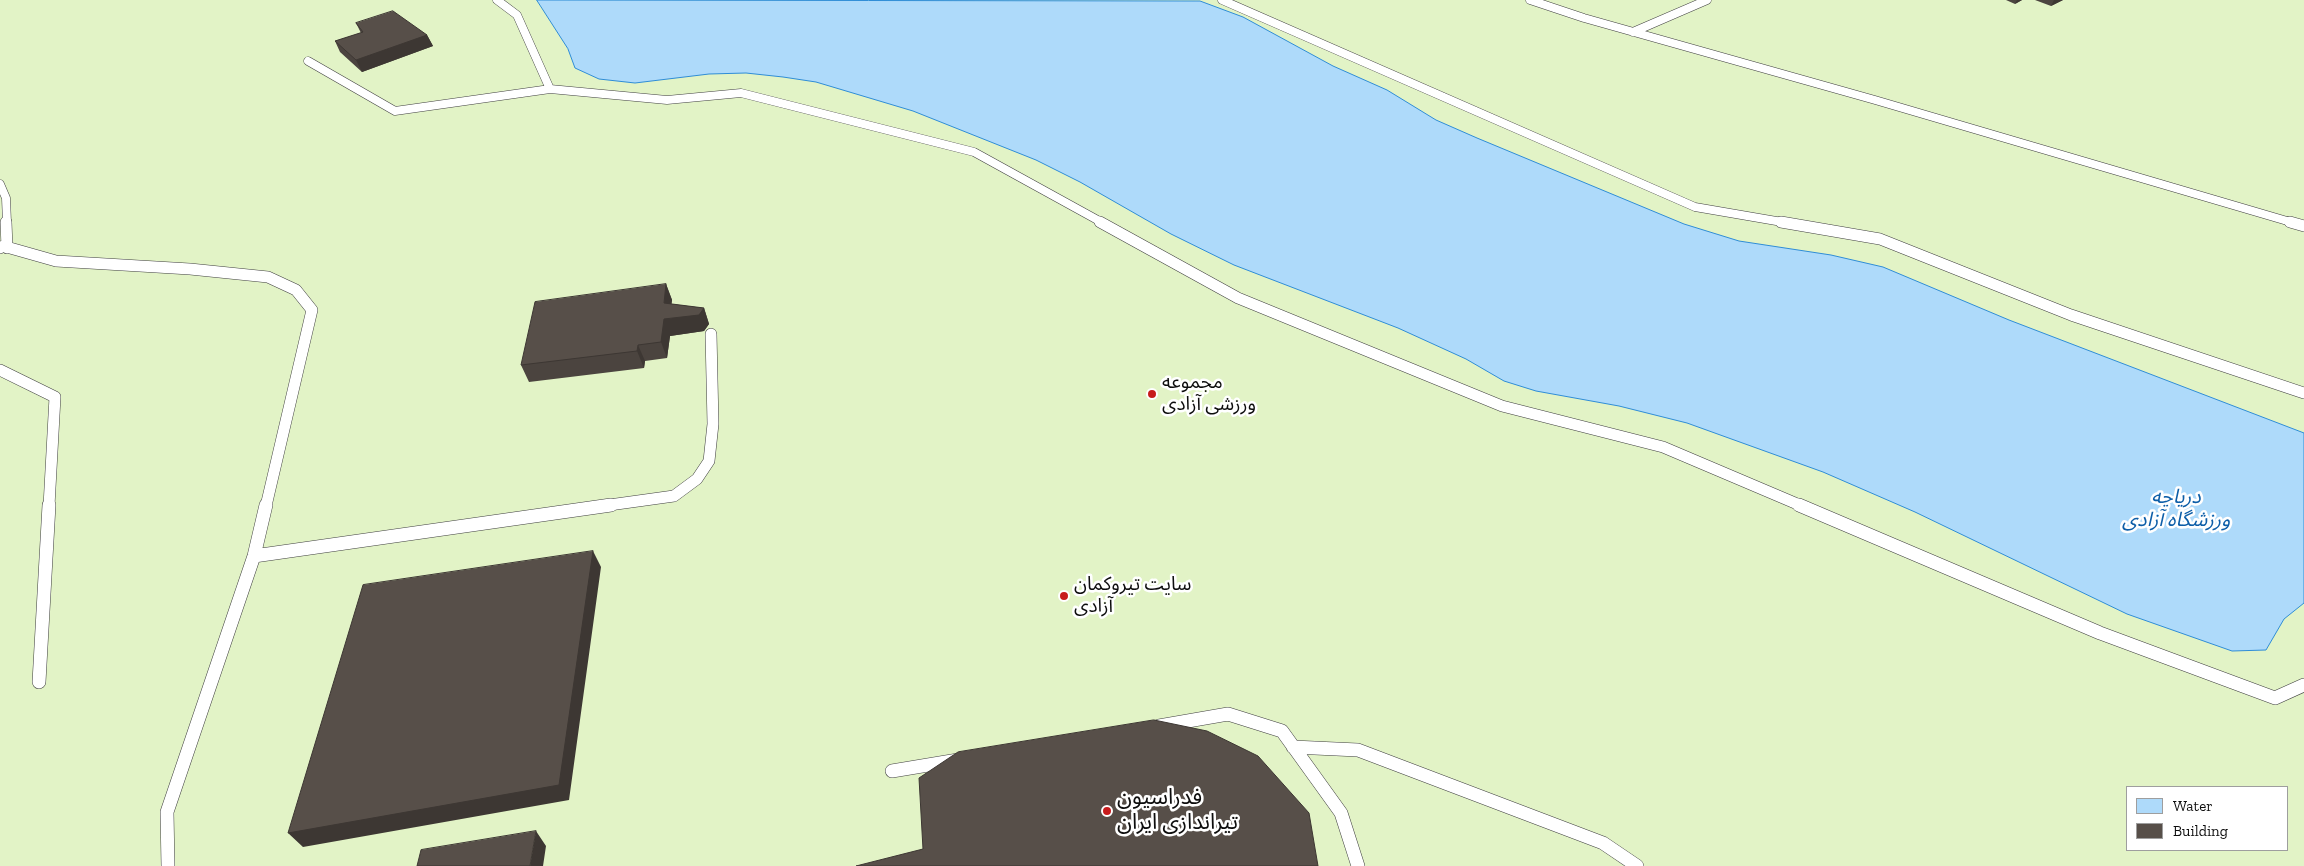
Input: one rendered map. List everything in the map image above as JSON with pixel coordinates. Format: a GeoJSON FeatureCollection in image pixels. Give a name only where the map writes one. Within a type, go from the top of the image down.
{"type":"FeatureCollection","features":[{"type":"Feature","properties":{"kind":"lane"},"geometry":{"type":"LineString","coordinates":[[497,0],[518,15],[550,88]]}},
{"type":"Feature","properties":{"kind":"lane"},"geometry":{"type":"LineString","coordinates":[[1222,0],[1695,207],[1880,239],[2071,315],[2304,393]]}},
{"type":"Feature","properties":{"kind":"lane"},"geometry":{"type":"LineString","coordinates":[[1530,0],[1633,32],[2304,226]]}},
{"type":"Feature","properties":{"kind":"lane"},"geometry":{"type":"LineString","coordinates":[[1633,32],[1707,0]]}},
{"type":"Feature","properties":{"kind":"lane"},"geometry":{"type":"LineString","coordinates":[[308,61],[395,111],[550,88],[667,100],[741,93],[974,152],[1238,298],[1502,406],[1663,447],[2100,633],[2274,698],[2304,685]]}},
{"type":"Feature","properties":{"kind":"lane"},"geometry":{"type":"LineString","coordinates":[[0,184],[6,198],[3,248],[56,261],[190,269],[268,277],[296,290],[312,310],[254,556],[167,812],[168,866]]}},
{"type":"Feature","properties":{"kind":"lane"},"geometry":{"type":"LineString","coordinates":[[254,556],[674,496],[697,479],[709,460],[713,424],[711,334]]}},
{"type":"Feature","properties":{"kind":"lane"},"geometry":{"type":"LineString","coordinates":[[0,370],[55,397],[39,682]]}},
{"type":"Feature","properties":{"kind":"lane"},"geometry":{"type":"LineString","coordinates":[[1142,729],[1228,714],[1282,731],[1342,813],[1358,866]]}},
{"type":"Feature","properties":{"kind":"lane"},"geometry":{"type":"LineString","coordinates":[[1294,747],[1358,750],[1603,843],[1638,866]]}},
{"type":"Feature","properties":{"kind":"lane"},"geometry":{"type":"LineString","coordinates":[[892,771],[968,758]]}},
{"type":"Feature","properties":{"kind":"green space","name":"مجموعه ورزشی آزادی"},"geometry":{"type":"Polygon","coordinates":[[[0,0],[2304,0],[2304,866],[0,866],[0,0]]]}},
{"type":"Feature","properties":{"kind":"water","name":"دریاچه ورزشگاه آزادی"},"geometry":{"type":"Polygon","coordinates":[[[537,0],[1200,1],[1243,17],[1333,66],[1387,90],[1436,120],[1684,224],[1739,241],[1831,255],[1883,267],[2009,320],[2304,433],[2304,603],[2284,619],[2266,650],[2232,651],[2127,614],[1915,512],[1823,472],[1687,423],[1619,406],[1536,391],[1504,381],[1466,359],[1398,328],[1234,265],[1171,234],[1080,182],[1036,160],[913,111],[816,82],[746,73],[709,74],[635,83],[599,79],[575,68],[568,49],[537,0]]]}},
{"type":"Feature","properties":{"kind":"building"},"geometry":{"type":"Polygon","coordinates":[[[393,11],[427,35],[356,60],[335,41],[363,32],[356,23],[393,11]]]}},
{"type":"Feature","properties":{"kind":"building"},"geometry":{"type":"Polygon","coordinates":[[[666,284],[664,303],[704,308],[699,315],[664,319],[661,342],[638,345],[637,351],[521,365],[535,302],[666,284]]]}},
{"type":"Feature","properties":{"kind":"building"},"geometry":{"type":"Polygon","coordinates":[[[593,551],[559,785],[288,833],[363,585],[593,551]]]}},
{"type":"Feature","properties":{"kind":"building","name":"فدراسیون تیراندازی ایران"},"geometry":{"type":"Polygon","coordinates":[[[1154,720],[1207,731],[1258,756],[1309,813],[1318,866],[856,866],[923,849],[919,778],[958,752],[1154,720]]]}},
{"type":"Feature","properties":{"kind":"building"},"geometry":{"type":"Polygon","coordinates":[[[536,831],[530,866],[417,866],[421,850],[536,831]]]}},
{"type":"Feature","properties":{"kind":"place","name":"مجموعه ورزشی آزادی"},"geometry":{"type":"Point","coordinates":[1152,394]}},
{"type":"Feature","properties":{"kind":"place","name":"سایت تیروکمان آزادی"},"geometry":{"type":"Point","coordinates":[1064,596]}},
{"type":"Feature","properties":{"kind":"place","name":"فدراسیون تیراندازی ایران"},"geometry":{"type":"Point","coordinates":[1107,811]}}]}
